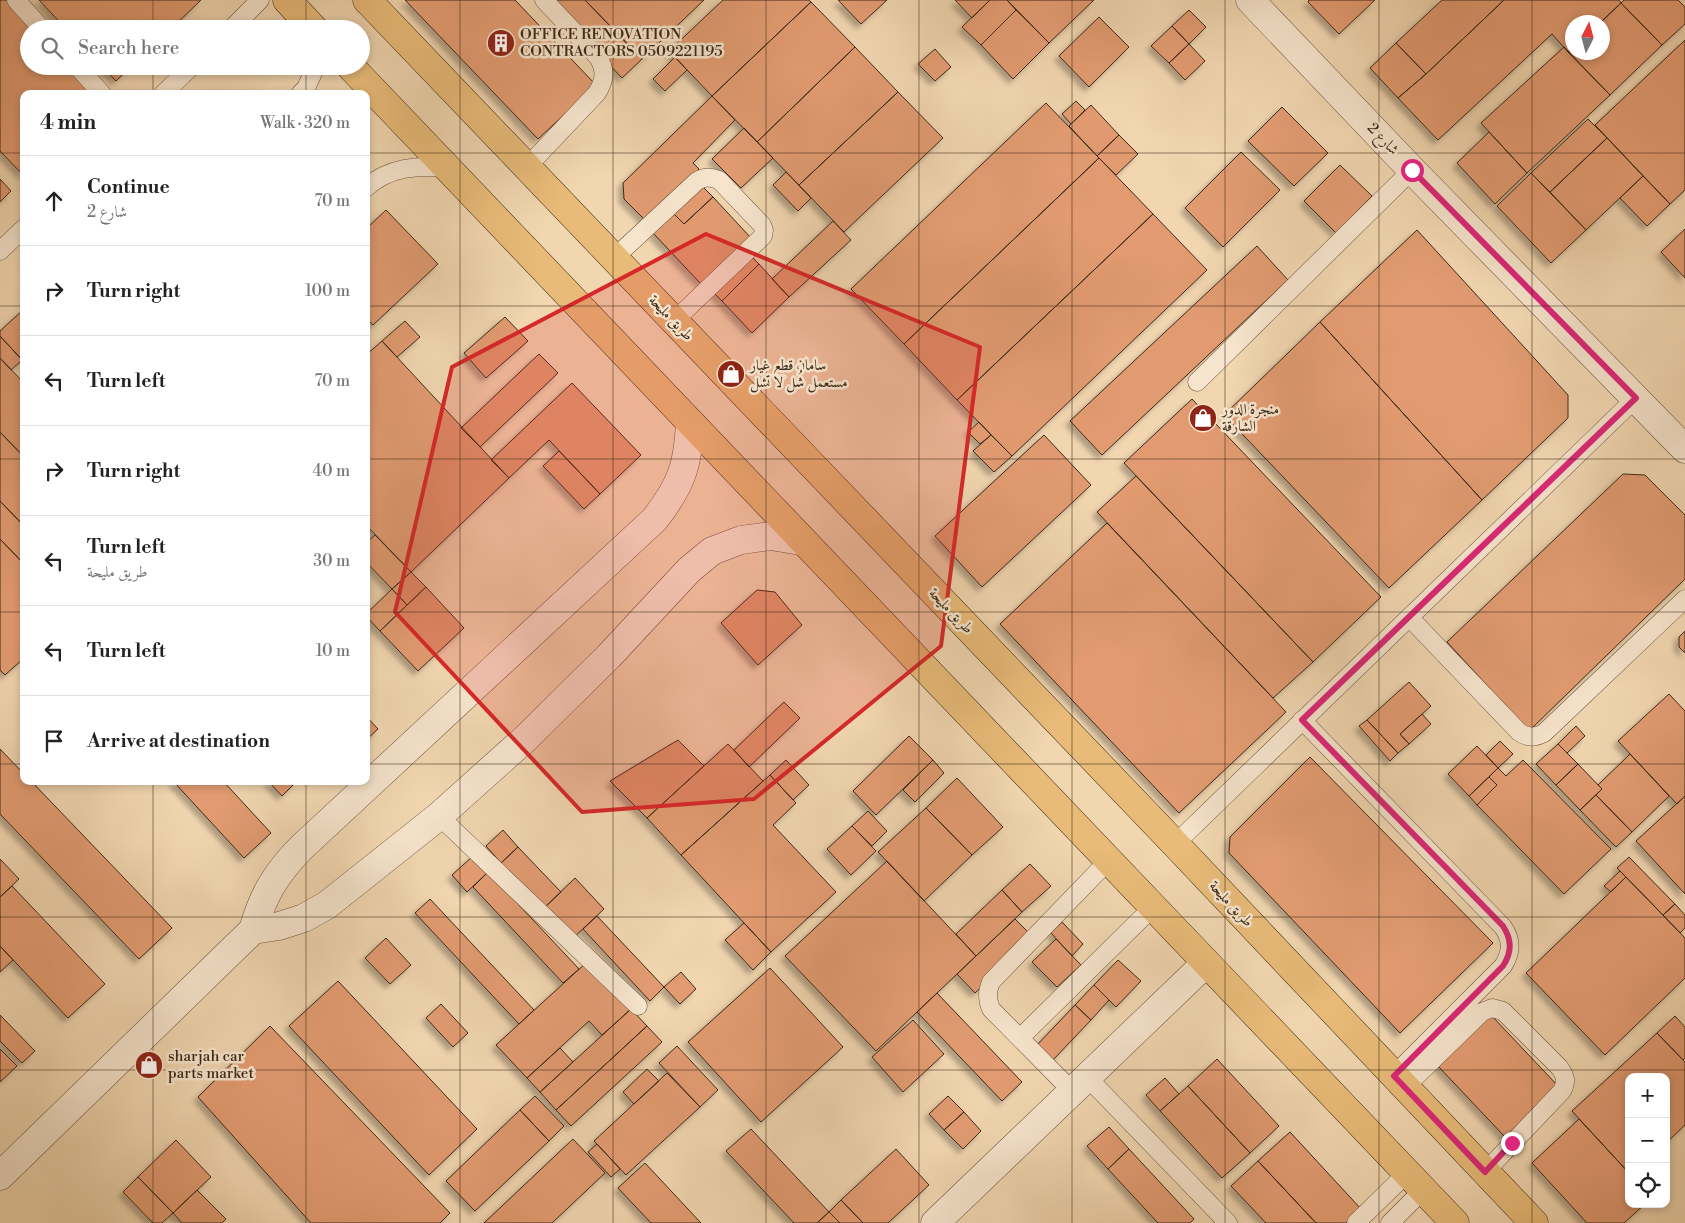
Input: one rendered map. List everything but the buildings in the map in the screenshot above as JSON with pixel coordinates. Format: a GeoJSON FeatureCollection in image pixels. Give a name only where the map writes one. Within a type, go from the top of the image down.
{"type":"FeatureCollection","features":[{"type":"Feature","properties":{"kind":"main road"},"geometry":{"type":"LineString","coordinates":[[287,0],[306,20]]}},
{"type":"Feature","properties":{"kind":"main road","name":"طريق مليحة"},"geometry":{"type":"LineString","coordinates":[[367,0],[1175,844],[1534,1223]]}},
{"type":"Feature","properties":{"kind":"main road"},"geometry":{"type":"LineString","coordinates":[[359,75],[801,541],[1455,1223]]}},
{"type":"Feature","properties":{"kind":"street","name":"شارع 2"},"geometry":{"type":"LineString","coordinates":[[1250,0],[1412,170],[1685,449]]}},
{"type":"Feature","properties":{"kind":"street"},"geometry":{"type":"LineString","coordinates":[[370,784],[655,519],[671,498],[682,475],[689,450],[690,422]]}},
{"type":"Feature","properties":{"kind":"street"},"geometry":{"type":"LineString","coordinates":[[253,930],[279,926],[304,918],[327,905],[439,816],[526,738],[609,656],[688,570],[712,551],[741,540],[771,536],[801,541]]}},
{"type":"Feature","properties":{"kind":"street"},"geometry":{"type":"LineString","coordinates":[[0,1176],[253,930],[270,884],[284,864],[369,785]]}},
{"type":"Feature","properties":{"kind":"street"},"geometry":{"type":"LineString","coordinates":[[935,1223],[1206,963]]}},
{"type":"Feature","properties":{"kind":"lane"},"geometry":{"type":"LineString","coordinates":[[16,0],[34,20]]}},
{"type":"Feature","properties":{"kind":"lane"},"geometry":{"type":"LineString","coordinates":[[240,20],[260,0]]}},
{"type":"Feature","properties":{"kind":"lane"},"geometry":{"type":"LineString","coordinates":[[527,167],[597,93],[603,84],[603,65],[598,57],[544,0]]}},
{"type":"Feature","properties":{"kind":"lane"},"geometry":{"type":"LineString","coordinates":[[85,75],[98,90]]}},
{"type":"Feature","properties":{"kind":"lane"},"geometry":{"type":"LineString","coordinates":[[167,90],[183,75]]}},
{"type":"Feature","properties":{"kind":"lane"},"geometry":{"type":"LineString","coordinates":[[304,90],[312,75]]}},
{"type":"Feature","properties":{"kind":"lane"},"geometry":{"type":"LineString","coordinates":[[370,183],[404,168],[424,166],[447,168]]}},
{"type":"Feature","properties":{"kind":"lane"},"geometry":{"type":"LineString","coordinates":[[1197,382],[1412,170]]}},
{"type":"Feature","properties":{"kind":"lane"},"geometry":{"type":"LineString","coordinates":[[614,258],[697,181],[704,177],[712,177],[719,180],[762,225],[764,230],[763,236],[674,321]]}},
{"type":"Feature","properties":{"kind":"lane"},"geometry":{"type":"LineString","coordinates":[[0,251],[20,232]]}},
{"type":"Feature","properties":{"kind":"lane"},"geometry":{"type":"LineString","coordinates":[[1175,844],[1636,398]]}},
{"type":"Feature","properties":{"kind":"lane"},"geometry":{"type":"LineString","coordinates":[[1409,617],[1518,732],[1524,736],[1531,737],[1544,733],[1685,598]]}},
{"type":"Feature","properties":{"kind":"lane"},"geometry":{"type":"LineString","coordinates":[[1302,720],[1503,926],[1510,942],[1508,959],[1503,966],[1399,1082]]}},
{"type":"Feature","properties":{"kind":"lane"},"geometry":{"type":"LineString","coordinates":[[439,816],[638,1006]]}},
{"type":"Feature","properties":{"kind":"lane"},"geometry":{"type":"LineString","coordinates":[[1108,861],[991,982],[988,990],[988,1000],[991,1008],[1020,1038],[1080,1084],[1228,1223]]}},
{"type":"Feature","properties":{"kind":"lane"},"geometry":{"type":"LineString","coordinates":[[1020,1038],[1153,907]]}},
{"type":"Feature","properties":{"kind":"lane"},"geometry":{"type":"LineString","coordinates":[[1399,1082],[1482,1012],[1492,1008],[1503,1011],[1560,1067],[1566,1079],[1562,1091],[1485,1172]]}},
{"type":"Feature","properties":{"kind":"lane"},"geometry":{"type":"LineString","coordinates":[[1356,1223],[1415,1182]]}},
{"type":"Feature","properties":{"kind":"lane"},"geometry":{"type":"LineString","coordinates":[[1390,1223],[1415,1182]]}},
{"type":"Feature","properties":{"kind":"highlighted area"},"geometry":{"type":"Polygon","coordinates":[[[706,234],[980,347],[941,646],[754,799],[582,812],[395,612],[452,367],[706,234]]]}},
{"type":"Feature","properties":{"kind":"place","name":"OFFICE RENOVATION CONTRACTORS 0509221195"},"geometry":{"type":"Point","coordinates":[501,43]}},
{"type":"Feature","properties":{"kind":"place","name":"سامان قطع غيار مستعمل شُل لا تشل"},"geometry":{"type":"Point","coordinates":[731,374]}},
{"type":"Feature","properties":{"kind":"place","name":"منجرة الدور الشارقة"},"geometry":{"type":"Point","coordinates":[1203,418]}},
{"type":"Feature","properties":{"kind":"place","name":"sharjah car parts market"},"geometry":{"type":"Point","coordinates":[149,1065]}},
{"type":"Feature","properties":{"kind":"route"},"geometry":{"type":"LineString","coordinates":[[1412,170],[1636,398],[1302,720],[1503,926],[1507,934],[1510,942],[1510,951],[1508,959],[1503,966],[1394,1076],[1485,1172],[1512,1143]]}}]}
